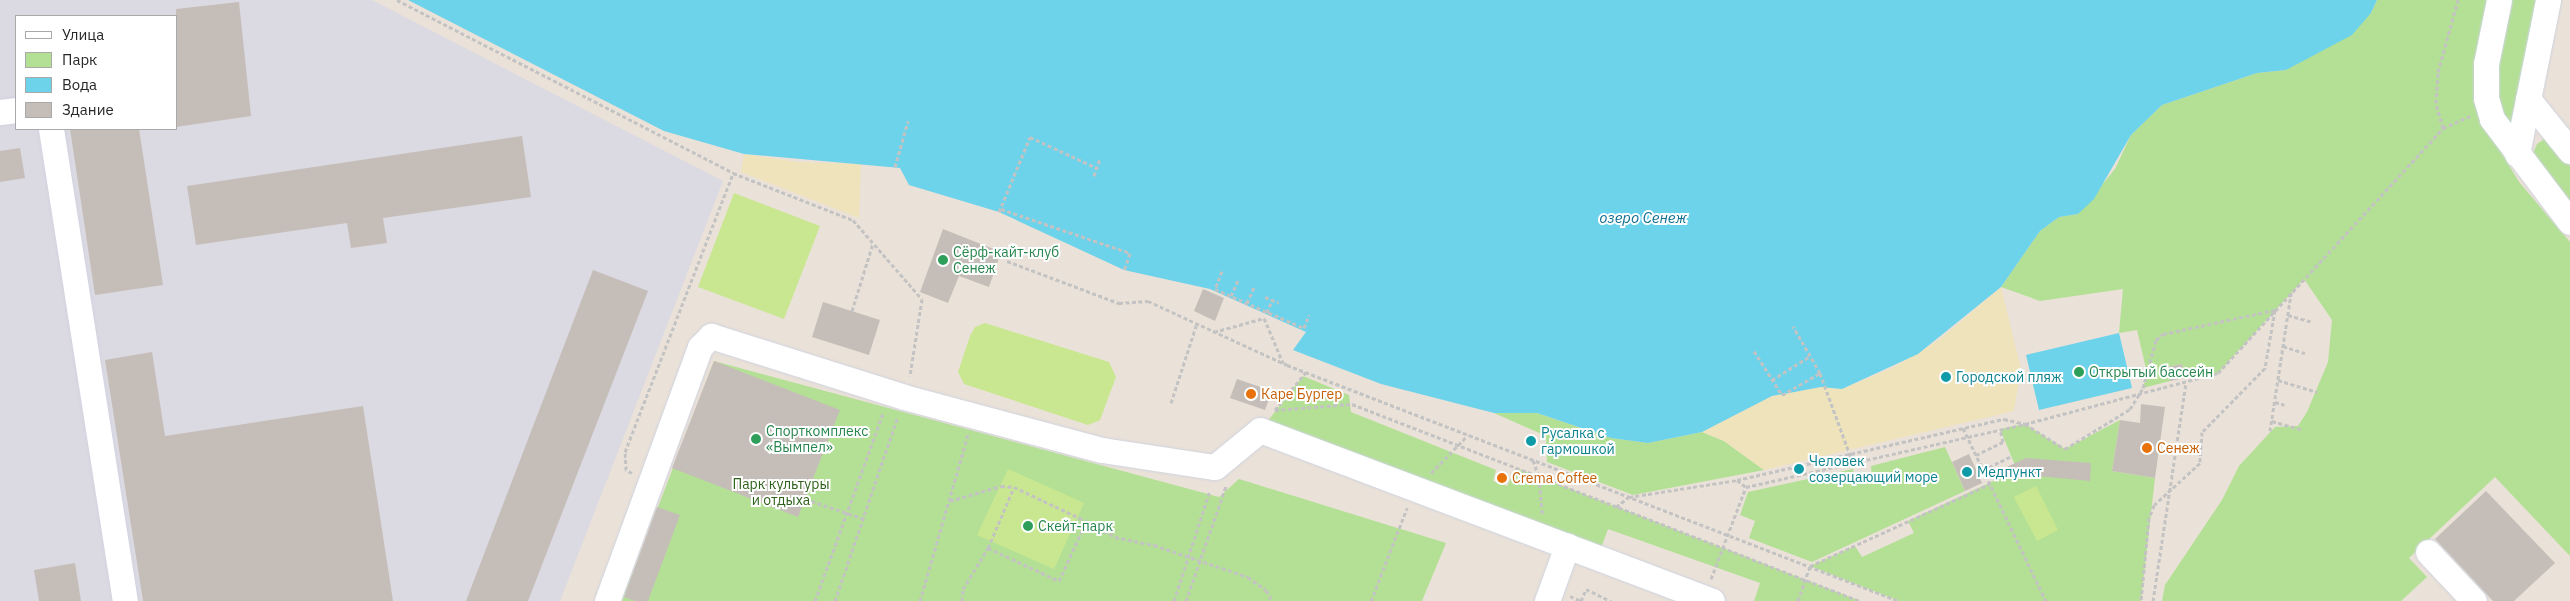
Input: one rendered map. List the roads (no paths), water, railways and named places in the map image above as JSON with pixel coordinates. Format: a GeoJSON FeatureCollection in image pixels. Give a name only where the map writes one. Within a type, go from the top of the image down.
{"type":"FeatureCollection","features":[{"type":"Feature","properties":{"kind":"street"},"geometry":{"type":"LineString","coordinates":[[2499,0],[2486,64],[2489,108],[2497,127],[2570,222]]}},
{"type":"Feature","properties":{"kind":"street"},"geometry":{"type":"LineString","coordinates":[[2518,154],[2548,0]]}},
{"type":"Feature","properties":{"kind":"street"},"geometry":{"type":"LineString","coordinates":[[2528,99],[2570,151]]}},
{"type":"Feature","properties":{"kind":"street"},"geometry":{"type":"LineString","coordinates":[[0,112],[15,110]]}},
{"type":"Feature","properties":{"kind":"street"},"geometry":{"type":"LineString","coordinates":[[51,130],[126,601]]}},
{"type":"Feature","properties":{"kind":"street"},"geometry":{"type":"LineString","coordinates":[[607,601],[700,347],[712,336],[897,395],[1102,450],[1215,467],[1260,430],[1708,599]]}},
{"type":"Feature","properties":{"kind":"street"},"geometry":{"type":"LineString","coordinates":[[1547,601],[1556,542]]}},
{"type":"Feature","properties":{"kind":"street"},"geometry":{"type":"LineString","coordinates":[[2428,552],[2462,597]]}},
{"type":"Feature","properties":{"kind":"water","name":"озеро Сенеж"},"geometry":{"type":"Polygon","coordinates":[[[408,0],[2377,0],[2371,13],[2352,35],[2286,70],[2257,73],[2162,105],[2131,135],[2094,199],[2078,214],[2059,217],[2040,231],[2001,287],[1918,354],[1842,389],[1821,387],[1772,396],[1702,432],[1648,443],[1611,438],[1537,413],[1494,413],[1381,384],[1293,350],[1306,332],[1210,289],[1124,270],[999,212],[909,185],[900,168],[744,154],[664,131],[408,0]]]}},
{"type":"Feature","properties":{"kind":"water","name":"Открытый бассейн"},"geometry":{"type":"Polygon","coordinates":[[[2119,333],[2132,388],[2039,410],[2026,355],[2119,333]]]}},
{"type":"Feature","properties":{"kind":"place","name":"Сёрф-кайт-клуб Сенеж"},"geometry":{"type":"Point","coordinates":[943,260]}},
{"type":"Feature","properties":{"kind":"place","name":"Открытый бассейн"},"geometry":{"type":"Point","coordinates":[2079,372]}},
{"type":"Feature","properties":{"kind":"place","name":"Городской пляж"},"geometry":{"type":"Point","coordinates":[1946,377]}},
{"type":"Feature","properties":{"kind":"place","name":"Каре Бургер"},"geometry":{"type":"Point","coordinates":[1251,394]}},
{"type":"Feature","properties":{"kind":"place","name":"Спорткомплекс «Вымпел»"},"geometry":{"type":"Point","coordinates":[756,439]}},
{"type":"Feature","properties":{"kind":"place","name":"Русалка с гармошкой"},"geometry":{"type":"Point","coordinates":[1531,441]}},
{"type":"Feature","properties":{"kind":"place","name":"Сенеж"},"geometry":{"type":"Point","coordinates":[2147,448]}},
{"type":"Feature","properties":{"kind":"place","name":"Человек созерцающий море"},"geometry":{"type":"Point","coordinates":[1799,469]}},
{"type":"Feature","properties":{"kind":"place","name":"Медпункт"},"geometry":{"type":"Point","coordinates":[1967,472]}},
{"type":"Feature","properties":{"kind":"place","name":"Crema Coffee"},"geometry":{"type":"Point","coordinates":[1502,478]}},
{"type":"Feature","properties":{"kind":"place","name":"Скейт-парк"},"geometry":{"type":"Point","coordinates":[1028,526]}},
{"type":"Feature","properties":{"kind":"park label","name":"Парк культуры и отдыха"},"geometry":{"type":"Point","coordinates":[781,492]}}]}
